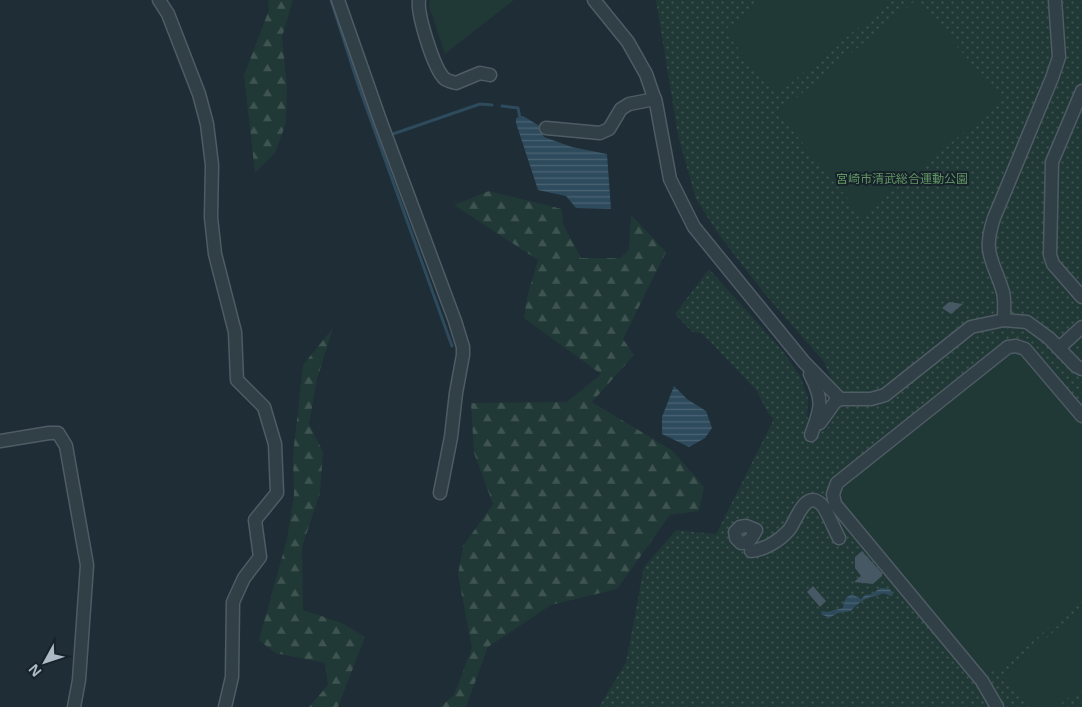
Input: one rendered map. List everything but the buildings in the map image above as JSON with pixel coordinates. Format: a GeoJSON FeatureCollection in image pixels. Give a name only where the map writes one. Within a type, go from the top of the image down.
{"type":"FeatureCollection","features":[{"type":"Feature","properties":{"kind":"street"},"geometry":{"type":"LineString","coordinates":[[159,0],[168,14],[199,94],[207,124],[212,165],[211,217],[215,254],[235,332],[236,380],[264,407],[275,444],[277,493],[255,520],[260,557],[244,578],[233,602],[232,677],[225,707]]}},
{"type":"Feature","properties":{"kind":"street"},"geometry":{"type":"LineString","coordinates":[[338,0],[463,347],[451,437],[440,494]]}},
{"type":"Feature","properties":{"kind":"street"},"geometry":{"type":"LineString","coordinates":[[419,0],[418,5],[422,26],[439,72],[446,80],[456,83],[480,73],[490,75]]}},
{"type":"Feature","properties":{"kind":"street"},"geometry":{"type":"LineString","coordinates":[[594,0],[628,42],[646,74],[655,99],[670,179],[694,227],[804,362],[837,396],[871,399],[885,395],[971,327],[1004,320],[1027,322],[1049,338],[1076,366],[1082,369]]}},
{"type":"Feature","properties":{"kind":"street"},"geometry":{"type":"LineString","coordinates":[[1004,320],[1004,294],[989,253],[988,240],[994,218],[1059,57],[1055,0]]}},
{"type":"Feature","properties":{"kind":"street"},"geometry":{"type":"LineString","coordinates":[[1082,90],[1052,162],[1050,255],[1053,264],[1082,297]]}},
{"type":"Feature","properties":{"kind":"street"},"geometry":{"type":"LineString","coordinates":[[546,128],[600,133],[609,129],[622,109],[629,104],[655,99]]}},
{"type":"Feature","properties":{"kind":"street"},"geometry":{"type":"LineString","coordinates":[[1059,348],[1082,327]]}},
{"type":"Feature","properties":{"kind":"street"},"geometry":{"type":"LineString","coordinates":[[997,707],[982,681],[834,504],[833,494],[837,483],[1008,347],[1016,346],[1025,349],[1082,416]]}},
{"type":"Feature","properties":{"kind":"street"},"geometry":{"type":"LineString","coordinates":[[804,362],[819,390],[821,409],[811,435],[837,396]]}},
{"type":"Feature","properties":{"kind":"street"},"geometry":{"type":"LineString","coordinates":[[0,441],[58,433],[66,446],[87,565],[79,680],[74,707]]}},
{"type":"Feature","properties":{"kind":"street"},"geometry":{"type":"LineString","coordinates":[[751,551],[760,550],[790,530],[803,506],[808,501],[820,503],[826,509],[831,524],[839,538]]}},
{"type":"Feature","properties":{"kind":"green space"},"geometry":{"type":"Polygon","coordinates":[[[268,0],[293,0],[282,37],[287,88],[286,123],[275,153],[255,173],[244,75],[269,10],[268,0]]]}},
{"type":"Feature","properties":{"kind":"green space"},"geometry":{"type":"Polygon","coordinates":[[[430,0],[514,0],[445,54],[429,6],[430,0]]]}},
{"type":"Feature","properties":{"kind":"green space","name":"宮崎市清武総合運動公園"},"geometry":{"type":"Polygon","coordinates":[[[656,0],[1082,0],[1082,707],[599,707],[626,662],[644,567],[676,530],[716,534],[774,419],[768,413],[756,390],[702,333],[692,332],[675,314],[709,269],[782,350],[800,376],[808,398],[807,417],[826,430],[842,403],[824,362],[764,293],[719,235],[696,199],[678,135],[656,0]]]}},
{"type":"Feature","properties":{"kind":"green space"},"geometry":{"type":"Polygon","coordinates":[[[762,0],[892,0],[776,95],[724,31],[762,0]]]}},
{"type":"Feature","properties":{"kind":"green space"},"geometry":{"type":"Polygon","coordinates":[[[916,0],[919,0],[1002,101],[862,216],[778,113],[916,0]]]}},
{"type":"Feature","properties":{"kind":"green space"},"geometry":{"type":"Polygon","coordinates":[[[489,191],[562,209],[563,224],[581,258],[620,258],[629,249],[631,215],[666,252],[623,339],[634,355],[592,402],[673,451],[704,487],[699,511],[670,515],[617,589],[551,605],[488,647],[466,707],[440,707],[454,695],[472,648],[458,575],[463,546],[493,504],[474,453],[471,403],[567,402],[601,374],[524,318],[527,297],[538,260],[454,205],[489,191]]]}},
{"type":"Feature","properties":{"kind":"green space"},"geometry":{"type":"Polygon","coordinates":[[[333,328],[317,379],[309,424],[323,452],[320,493],[302,547],[303,610],[342,623],[365,637],[338,707],[309,707],[328,685],[325,663],[275,653],[259,640],[287,539],[294,494],[293,455],[303,365],[333,328]]]}},
{"type":"Feature","properties":{"kind":"green space"},"geometry":{"type":"Polygon","coordinates":[[[1008,352],[1025,354],[1082,422],[1082,599],[998,671],[982,671],[839,502],[841,490],[1008,352]]]}},
{"type":"Feature","properties":{"kind":"green space"},"geometry":{"type":"Polygon","coordinates":[[[1082,607],[1082,686],[1057,707],[1032,707],[1004,675],[1082,607]]]}},
{"type":"Feature","properties":{"kind":"water"},"geometry":{"type":"Polygon","coordinates":[[[523,116],[538,125],[544,137],[572,147],[607,154],[611,209],[576,208],[566,196],[538,190],[516,123],[516,118],[523,116]]]}},
{"type":"Feature","properties":{"kind":"water"},"geometry":{"type":"Polygon","coordinates":[[[674,386],[687,399],[706,411],[712,428],[705,438],[689,447],[662,434],[662,417],[674,386]]]}},
{"type":"Feature","properties":{"kind":"water"},"geometry":{"type":"Polygon","coordinates":[[[880,588],[890,589],[893,595],[883,593],[870,597],[851,611],[838,613],[829,618],[821,614],[822,611],[827,612],[843,608],[845,600],[852,594],[861,599],[880,588]]]}},
{"type":"Feature","properties":{"kind":"waterway"},"geometry":{"type":"LineString","coordinates":[[331,0],[358,84],[452,346]]}},
{"type":"Feature","properties":{"kind":"waterway"},"geometry":{"type":"LineString","coordinates":[[390,135],[480,104],[492,105]]}},
{"type":"Feature","properties":{"kind":"waterway"},"geometry":{"type":"LineString","coordinates":[[502,106],[518,108],[520,118]]}}]}
